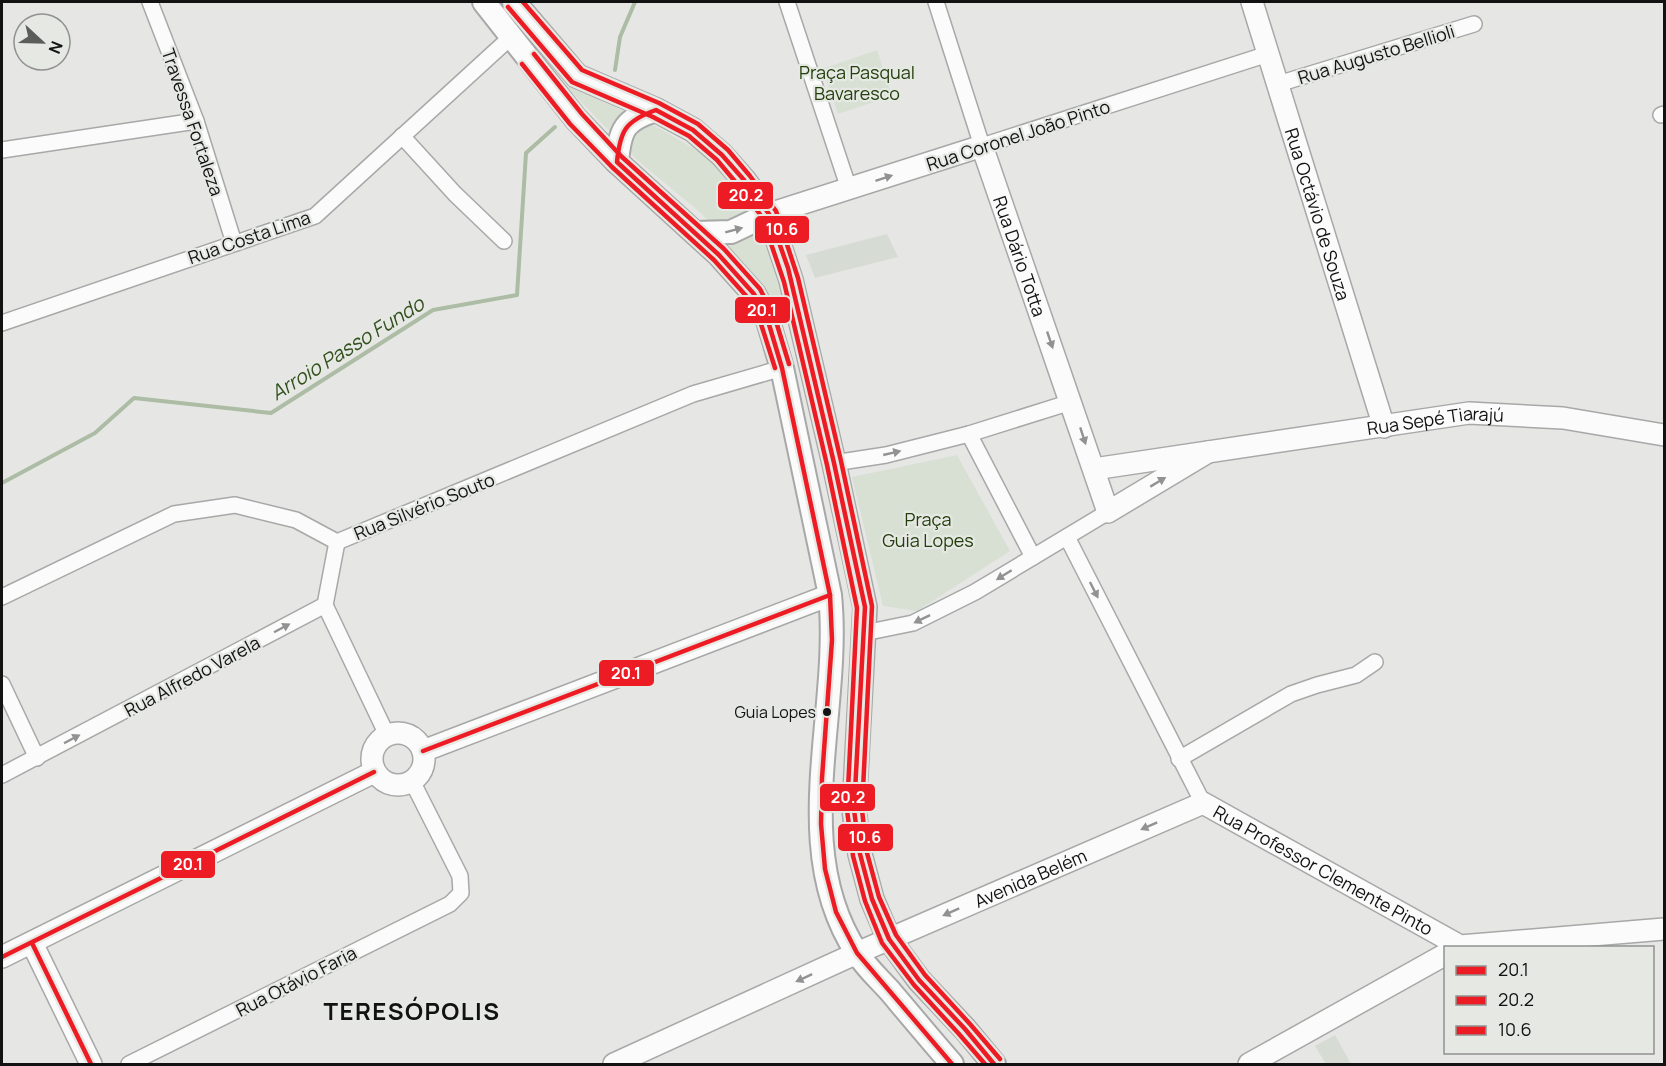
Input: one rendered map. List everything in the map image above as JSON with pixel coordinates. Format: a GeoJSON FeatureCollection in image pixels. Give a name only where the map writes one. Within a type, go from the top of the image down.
{"type":"FeatureCollection","features":[{"type":"Feature","properties":{"kind":"main road"},"geometry":{"type":"LineString","coordinates":[[484,2],[576,119],[617,162],[719,255],[754,294],[768,321],[782,368],[830,595],[833,623],[820,794],[822,857],[838,917],[857,953],[952,1065]]}},
{"type":"Feature","properties":{"kind":"main road"},"geometry":{"type":"LineString","coordinates":[[514,2],[577,76],[656,110],[693,130],[722,155],[769,214],[788,268],[865,607],[854,810],[860,854],[870,891],[889,939],[919,980],[965,1029],[994,1065]]}},
{"type":"Feature","properties":{"kind":"main road"},"geometry":{"type":"LineString","coordinates":[[617,162],[619,139],[624,127],[637,116],[656,110]]}},
{"type":"Feature","properties":{"kind":"main road"},"geometry":{"type":"LineString","coordinates":[[695,233],[731,232],[769,214]]}},
{"type":"Feature","properties":{"kind":"street","name":"Travessa Fortaleza"},"geometry":{"type":"LineString","coordinates":[[150,2],[196,121],[234,243]]}},
{"type":"Feature","properties":{"kind":"street"},"geometry":{"type":"LineString","coordinates":[[787,2],[849,189]]}},
{"type":"Feature","properties":{"kind":"street","name":"Rua Dário Totta"},"geometry":{"type":"LineString","coordinates":[[936,2],[982,147],[1108,512]]}},
{"type":"Feature","properties":{"kind":"street","name":"Rua Octávio de Souza"},"geometry":{"type":"LineString","coordinates":[[1252,2],[1384,427]]}},
{"type":"Feature","properties":{"kind":"street","name":"Rua Augusto Bellioli"},"geometry":{"type":"LineString","coordinates":[[1278,84],[1474,24]]}},
{"type":"Feature","properties":{"kind":"street","name":"Rua Costa Lima"},"geometry":{"type":"LineString","coordinates":[[2,323],[315,216],[511,37]]}},
{"type":"Feature","properties":{"kind":"street","name":"Rua Coronel João Pinto"},"geometry":{"type":"LineString","coordinates":[[769,214],[1268,54]]}},
{"type":"Feature","properties":{"kind":"street"},"geometry":{"type":"LineString","coordinates":[[2,150],[196,121]]}},
{"type":"Feature","properties":{"kind":"street"},"geometry":{"type":"LineString","coordinates":[[402,136],[454,195],[504,241]]}},
{"type":"Feature","properties":{"kind":"street","name":"Rua Silvério Souto"},"geometry":{"type":"LineString","coordinates":[[2,597],[174,514],[235,505],[296,520],[337,542],[693,394],[782,368]]}},
{"type":"Feature","properties":{"kind":"street"},"geometry":{"type":"LineString","coordinates":[[834,463],[886,455],[969,435],[1071,402]]}},
{"type":"Feature","properties":{"kind":"street","name":"Rua Sepé Tiarajú"},"geometry":{"type":"LineString","coordinates":[[1094,469],[1468,413],[1563,418],[1665,435]]}},
{"type":"Feature","properties":{"kind":"street"},"geometry":{"type":"LineString","coordinates":[[864,633],[913,623],[975,592],[1033,557],[969,435]]}},
{"type":"Feature","properties":{"kind":"street","name":"Rua Sepé Tiarajú"},"geometry":{"type":"LineString","coordinates":[[1033,557],[1208,452]]}},
{"type":"Feature","properties":{"kind":"street","name":"Rua Professor Clemente Pinto"},"geometry":{"type":"LineString","coordinates":[[1068,537],[1203,803],[1449,946]]}},
{"type":"Feature","properties":{"kind":"street"},"geometry":{"type":"LineString","coordinates":[[337,542],[325,605],[387,735]]}},
{"type":"Feature","properties":{"kind":"street"},"geometry":{"type":"LineString","coordinates":[[423,751],[830,595]]}},
{"type":"Feature","properties":{"kind":"street","name":"Rua Alfredo Varela"},"geometry":{"type":"LineString","coordinates":[[2,775],[325,605]]}},
{"type":"Feature","properties":{"kind":"street"},"geometry":{"type":"LineString","coordinates":[[1179,759],[1291,694],[1356,675],[1375,662]]}},
{"type":"Feature","properties":{"kind":"street"},"geometry":{"type":"LineString","coordinates":[[2,684],[37,758]]}},
{"type":"Feature","properties":{"kind":"street"},"geometry":{"type":"LineString","coordinates":[[398,733],[408,735],[423,751],[424,762],[420,773],[412,781],[399,786],[384,782],[374,772],[371,758],[376,744],[387,735],[398,733]]}},
{"type":"Feature","properties":{"kind":"street"},"geometry":{"type":"LineString","coordinates":[[2,957],[374,772]]}},
{"type":"Feature","properties":{"kind":"street","name":"Rua Otávio Faria"},"geometry":{"type":"LineString","coordinates":[[129,1065],[450,904],[461,894],[460,876],[412,781]]}},
{"type":"Feature","properties":{"kind":"street","name":"Avenida Belém"},"geometry":{"type":"LineString","coordinates":[[614,1065],[857,953],[1203,803]]}},
{"type":"Feature","properties":{"kind":"street"},"geometry":{"type":"LineString","coordinates":[[1484,946],[1665,928]]}},
{"type":"Feature","properties":{"kind":"street"},"geometry":{"type":"LineString","coordinates":[[32,943],[91,1065]]}},
{"type":"Feature","properties":{"kind":"street"},"geometry":{"type":"LineString","coordinates":[[1249,1065],[1444,955]]}},
{"type":"Feature","properties":{"kind":"shaded area"},"geometry":{"type":"Polygon","coordinates":[[[887,234],[898,257],[815,278],[806,255],[887,234]]]}},
{"type":"Feature","properties":{"kind":"shaded area"},"geometry":{"type":"Polygon","coordinates":[[[1335,1035],[1351,1064],[1326,1064],[1315,1046],[1335,1035]]]}},
{"type":"Feature","properties":{"kind":"green space","name":"Praça Pasqual Bavaresco"},"geometry":{"type":"Polygon","coordinates":[[[877,50],[892,96],[838,114],[822,69],[877,50]]]}},
{"type":"Feature","properties":{"kind":"green space"},"geometry":{"type":"Polygon","coordinates":[[[562,82],[661,129],[706,156],[746,201],[772,251],[785,315],[702,214],[637,160],[562,82]]]}},
{"type":"Feature","properties":{"kind":"green space","name":"Praça Guia Lopes"},"geometry":{"type":"Polygon","coordinates":[[[957,455],[1010,551],[917,611],[883,606],[852,477],[957,455]]]}},
{"type":"Feature","properties":{"kind":"waterway","name":"Arroio Passo Fundo"},"geometry":{"type":"LineString","coordinates":[[615,70],[620,37],[635,2]]}},
{"type":"Feature","properties":{"kind":"waterway","name":"Arroio Passo Fundo"},"geometry":{"type":"LineString","coordinates":[[2,483],[95,433],[134,398],[271,413],[433,310],[517,295],[526,153],[555,127]]}},
{"type":"Feature","properties":{"kind":"transit line","name":"10.6"},"geometry":{"type":"LineString","coordinates":[[523,2],[582,70],[659,103],[698,124],[728,150],[776,211],[798,278],[872,606],[862,810],[867,853],[879,897],[896,935],[925,975],[1000,1059]]}},
{"type":"Feature","properties":{"kind":"transit line","name":"20.2"},"geometry":{"type":"LineString","coordinates":[[508,7],[572,82],[653,117],[689,136],[717,160],[762,217],[784,282],[827,465],[857,608],[847,810],[853,856],[865,901],[882,943],[914,985],[985,1064]]}},
{"type":"Feature","properties":{"kind":"transit line","name":"10.6"},"geometry":{"type":"LineString","coordinates":[[534,54],[582,114],[622,157],[724,249],[760,289],[775,318],[789,364]]}},
{"type":"Feature","properties":{"kind":"transit line","name":"20.2"},"geometry":{"type":"LineString","coordinates":[[522,64],[570,124],[612,167],[714,260],[748,298],[761,324],[775,368]]}},
{"type":"Feature","properties":{"kind":"transit line","name":"20.1"},"geometry":{"type":"LineString","coordinates":[[952,1064],[857,953],[836,912],[825,869],[821,824],[832,640],[830,595],[782,368],[768,321],[754,294],[719,255],[617,162],[620,142],[626,128],[637,118],[656,110],[693,130],[722,155],[769,214],[788,268],[865,607],[854,810],[860,854],[872,899],[889,939],[919,980],[994,1064]]}},
{"type":"Feature","properties":{"kind":"transit line","name":"20.1"},"geometry":{"type":"LineString","coordinates":[[423,751],[830,595]]}},
{"type":"Feature","properties":{"kind":"transit line","name":"20.1"},"geometry":{"type":"LineString","coordinates":[[2,957],[374,772]]}},
{"type":"Feature","properties":{"kind":"transit line","name":"20.1"},"geometry":{"type":"LineString","coordinates":[[32,943],[91,1064]]}},
{"type":"Feature","properties":{"kind":"place","name":"Guia Lopes"},"geometry":{"type":"Point","coordinates":[827,712]}},
{"type":"Feature","properties":{"kind":"district","name":"TERESÓPOLIS"},"geometry":{"type":"Point","coordinates":[412,1010]}}]}
